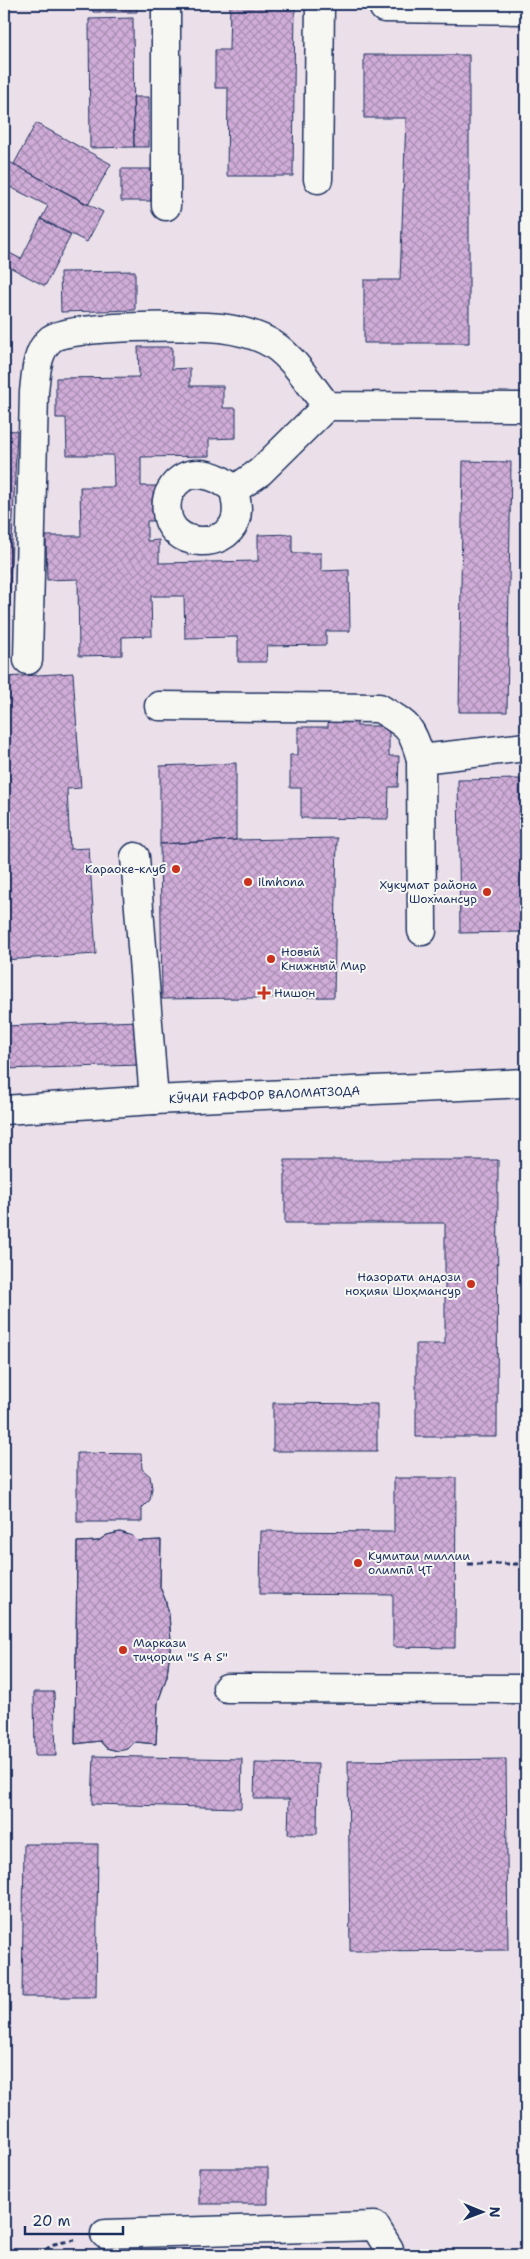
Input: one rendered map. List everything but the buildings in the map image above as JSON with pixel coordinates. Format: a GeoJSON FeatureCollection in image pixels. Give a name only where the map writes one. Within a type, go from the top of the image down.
{"type":"FeatureCollection","features":[{"type":"Feature","properties":{"kind":"street"},"geometry":{"type":"LineString","coordinates":[[166,4],[166,206]]}},
{"type":"Feature","properties":{"kind":"street"},"geometry":{"type":"LineString","coordinates":[[318,179],[320,4]]}},
{"type":"Feature","properties":{"kind":"street"},"geometry":{"type":"LineString","coordinates":[[384,8],[510,8]]}},
{"type":"Feature","properties":{"kind":"street"},"geometry":{"type":"LineString","coordinates":[[28,660],[34,392],[37,364],[43,347],[52,338],[94,330],[178,327],[219,328],[245,332],[266,340],[285,354],[327,406]]}},
{"type":"Feature","properties":{"kind":"street"},"geometry":{"type":"LineString","coordinates":[[234,490],[260,472],[327,406],[526,407]]}},
{"type":"Feature","properties":{"kind":"street"},"geometry":{"type":"LineString","coordinates":[[159,706],[379,708],[402,722],[414,733],[421,759],[422,931]]}},
{"type":"Feature","properties":{"kind":"street"},"geometry":{"type":"LineString","coordinates":[[421,759],[526,747]]}},
{"type":"Feature","properties":{"kind":"street"},"geometry":{"type":"LineString","coordinates":[[135,857],[154,1100]]}},
{"type":"Feature","properties":{"kind":"street","name":"КӮЧАИ ҒАФФОР ВАЛОМАТЗОДА"},"geometry":{"type":"LineString","coordinates":[[4,1110],[154,1100],[526,1083]]}},
{"type":"Feature","properties":{"kind":"street"},"geometry":{"type":"LineString","coordinates":[[226,1688],[526,1689]]}},
{"type":"Feature","properties":{"kind":"street"},"geometry":{"type":"LineString","coordinates":[[105,2234],[374,2226],[389,2249],[389,2255]]}},
{"type":"Feature","properties":{"kind":"path"},"geometry":{"type":"LineString","coordinates":[[468,1564],[526,1564]]}},
{"type":"Feature","properties":{"kind":"path"},"geometry":{"type":"LineString","coordinates":[[38,2255],[54,2244],[105,2234]]}},
{"type":"Feature","properties":{"kind":"place","name":"Караоке-клуб"},"geometry":{"type":"Point","coordinates":[176,869]}},
{"type":"Feature","properties":{"kind":"place","name":"ilmhona"},"geometry":{"type":"Point","coordinates":[248,882]}},
{"type":"Feature","properties":{"kind":"place","name":"Хукумат района Шохмансур"},"geometry":{"type":"Point","coordinates":[487,892]}},
{"type":"Feature","properties":{"kind":"place","name":"Новый Книжный Мир"},"geometry":{"type":"Point","coordinates":[271,959]}},
{"type":"Feature","properties":{"kind":"place","name":"Нишон"},"geometry":{"type":"Point","coordinates":[264,993]}},
{"type":"Feature","properties":{"kind":"place","name":"Назорати андози ноҳияи Шоҳмансур"},"geometry":{"type":"Point","coordinates":[471,1284]}},
{"type":"Feature","properties":{"kind":"place","name":"Кумитаи миллии олимпӣ ҶТ"},"geometry":{"type":"Point","coordinates":[358,1563]}},
{"type":"Feature","properties":{"kind":"place","name":"Маркази тиҷории \"S A S\""},"geometry":{"type":"Point","coordinates":[123,1650]}}]}
